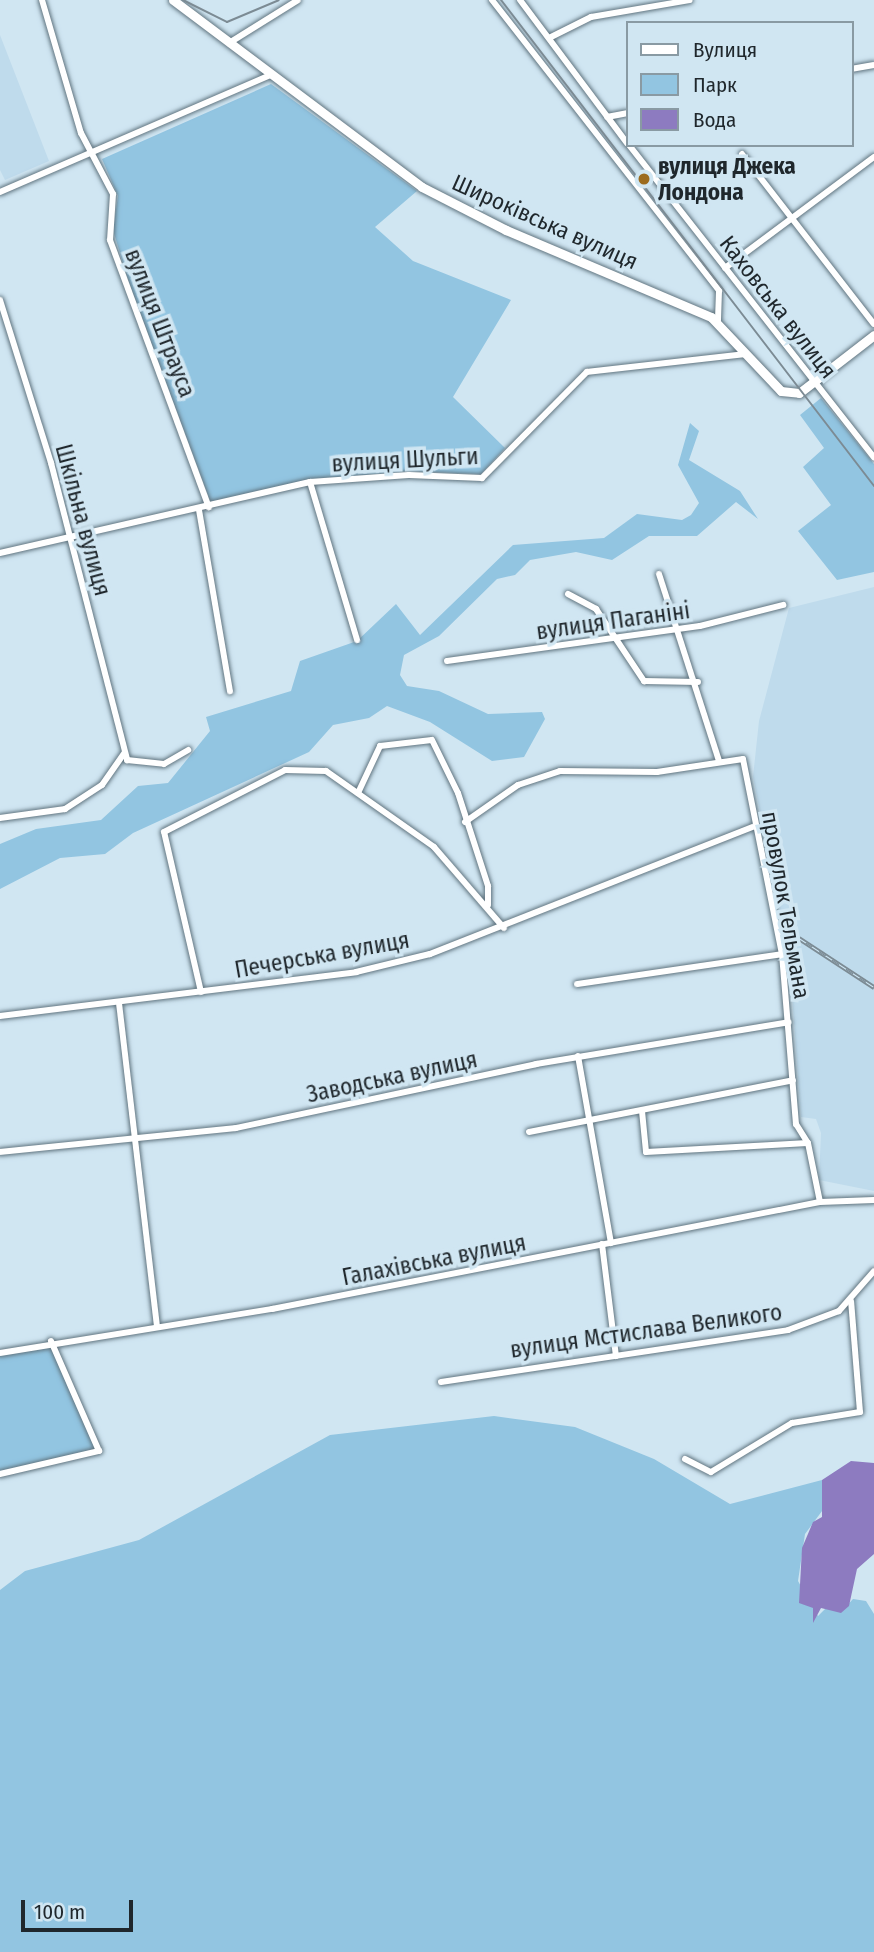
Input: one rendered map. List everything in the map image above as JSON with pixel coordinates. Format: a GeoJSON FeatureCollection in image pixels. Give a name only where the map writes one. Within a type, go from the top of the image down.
{"type":"FeatureCollection","features":[{"type":"Feature","properties":{"kind":"main road","name":"Широківська вулиця"},"geometry":{"type":"LineString","coordinates":[[173,0],[271,75],[460,208],[718,322],[776,389],[799,393],[814,382]]}},
{"type":"Feature","properties":{"kind":"main road"},"geometry":{"type":"LineString","coordinates":[[814,382],[874,335]]}},
{"type":"Feature","properties":{"kind":"street","name":"вулиця Штрауса"},"geometry":{"type":"LineString","coordinates":[[42,0],[91,153],[114,200],[110,240],[209,507]]}},
{"type":"Feature","properties":{"kind":"street"},"geometry":{"type":"LineString","coordinates":[[229,43],[298,0]]}},
{"type":"Feature","properties":{"kind":"street"},"geometry":{"type":"LineString","coordinates":[[492,0],[719,291],[718,322]]}},
{"type":"Feature","properties":{"kind":"street","name":"Каховська вулиця"},"geometry":{"type":"LineString","coordinates":[[520,0],[626,141]]}},
{"type":"Feature","properties":{"kind":"street"},"geometry":{"type":"LineString","coordinates":[[549,38],[591,17],[690,0]]}},
{"type":"Feature","properties":{"kind":"street"},"geometry":{"type":"LineString","coordinates":[[853,69],[874,65]]}},
{"type":"Feature","properties":{"kind":"street"},"geometry":{"type":"LineString","coordinates":[[0,192],[271,75]]}},
{"type":"Feature","properties":{"kind":"street"},"geometry":{"type":"LineString","coordinates":[[607,117],[626,113]]}},
{"type":"Feature","properties":{"kind":"street","name":"Каховська вулиця"},"geometry":{"type":"LineString","coordinates":[[630,147],[874,457]]}},
{"type":"Feature","properties":{"kind":"street"},"geometry":{"type":"LineString","coordinates":[[742,154],[874,324]]}},
{"type":"Feature","properties":{"kind":"street"},"geometry":{"type":"LineString","coordinates":[[725,268],[874,158]]}},
{"type":"Feature","properties":{"kind":"street","name":"Шкільна вулиця"},"geometry":{"type":"LineString","coordinates":[[0,300],[71,539],[127,760],[164,764],[188,750]]}},
{"type":"Feature","properties":{"kind":"street","name":"вулиця Шульги"},"geometry":{"type":"LineString","coordinates":[[0,553],[199,510],[310,482],[410,474],[482,478],[587,372],[745,354]]}},
{"type":"Feature","properties":{"kind":"street"},"geometry":{"type":"LineString","coordinates":[[310,482],[357,640]]}},
{"type":"Feature","properties":{"kind":"street"},"geometry":{"type":"LineString","coordinates":[[199,510],[230,691]]}},
{"type":"Feature","properties":{"kind":"street"},"geometry":{"type":"LineString","coordinates":[[465,821],[518,785],[560,771],[657,772],[719,761],[698,682],[659,574]]}},
{"type":"Feature","properties":{"kind":"street"},"geometry":{"type":"LineString","coordinates":[[568,594],[596,609],[645,681],[698,682]]}},
{"type":"Feature","properties":{"kind":"street","name":"вулиця Паганіні"},"geometry":{"type":"LineString","coordinates":[[447,661],[680,630],[783,605]]}},
{"type":"Feature","properties":{"kind":"street"},"geometry":{"type":"LineString","coordinates":[[358,793],[380,746],[429,738],[454,782],[488,886],[488,905]]}},
{"type":"Feature","properties":{"kind":"street"},"geometry":{"type":"LineString","coordinates":[[0,818],[65,809],[102,785],[124,751]]}},
{"type":"Feature","properties":{"kind":"street","name":"провулок Тельмана"},"geometry":{"type":"LineString","coordinates":[[719,761],[743,760],[753,827],[782,954],[796,1124],[808,1143],[820,1202]]}},
{"type":"Feature","properties":{"kind":"street"},"geometry":{"type":"LineString","coordinates":[[201,992],[164,832],[285,770],[326,771],[434,847],[488,905],[504,928]]}},
{"type":"Feature","properties":{"kind":"street","name":"Печерська вулиця"},"geometry":{"type":"LineString","coordinates":[[0,1016],[356,972],[504,928],[753,827]]}},
{"type":"Feature","properties":{"kind":"street"},"geometry":{"type":"LineString","coordinates":[[577,984],[782,954]]}},
{"type":"Feature","properties":{"kind":"street"},"geometry":{"type":"LineString","coordinates":[[120,1003],[157,1326]]}},
{"type":"Feature","properties":{"kind":"street","name":"Заводська вулиця"},"geometry":{"type":"LineString","coordinates":[[0,1152],[236,1128],[578,1056],[789,1022]]}},
{"type":"Feature","properties":{"kind":"street"},"geometry":{"type":"LineString","coordinates":[[578,1056],[611,1243]]}},
{"type":"Feature","properties":{"kind":"street"},"geometry":{"type":"LineString","coordinates":[[529,1132],[793,1080]]}},
{"type":"Feature","properties":{"kind":"street"},"geometry":{"type":"LineString","coordinates":[[642,1111],[646,1152],[808,1143]]}},
{"type":"Feature","properties":{"kind":"street","name":"Галахівська вулиця"},"geometry":{"type":"LineString","coordinates":[[0,1353],[51,1341],[157,1326],[820,1202],[874,1200]]}},
{"type":"Feature","properties":{"kind":"street"},"geometry":{"type":"LineString","coordinates":[[602,1244],[616,1356]]}},
{"type":"Feature","properties":{"kind":"street","name":"вулиця Мстислава Великого"},"geometry":{"type":"LineString","coordinates":[[441,1382],[788,1329],[851,1301],[874,1271]]}},
{"type":"Feature","properties":{"kind":"street"},"geometry":{"type":"LineString","coordinates":[[685,1459],[711,1472],[792,1423],[860,1412],[851,1301]]}},
{"type":"Feature","properties":{"kind":"street"},"geometry":{"type":"LineString","coordinates":[[0,1474],[99,1451],[51,1341]]}},
{"type":"Feature","properties":{"kind":"shaded area"},"geometry":{"type":"Polygon","coordinates":[[[0,35],[49,161],[5,180],[0,170],[0,35]]]}},
{"type":"Feature","properties":{"kind":"shaded area"},"geometry":{"type":"Polygon","coordinates":[[[874,587],[874,1191],[819,1180],[821,1133],[816,1119],[801,1117],[789,955],[753,777],[759,721],[789,608],[874,587]]]}},
{"type":"Feature","properties":{"kind":"green space"},"geometry":{"type":"Polygon","coordinates":[[[271,84],[417,191],[375,227],[413,261],[511,300],[453,397],[505,448],[481,474],[408,471],[310,480],[211,503],[130,286],[113,230],[118,196],[102,159],[271,84]]]}},
{"type":"Feature","properties":{"kind":"green space"},"geometry":{"type":"Polygon","coordinates":[[[821,398],[874,464],[874,572],[837,580],[798,531],[831,505],[803,467],[824,448],[800,415],[821,398]]]}},
{"type":"Feature","properties":{"kind":"green space"},"geometry":{"type":"Polygon","coordinates":[[[690,423],[699,431],[689,460],[740,491],[758,519],[736,502],[697,536],[649,536],[612,560],[576,552],[530,560],[515,575],[497,579],[439,636],[404,655],[400,675],[407,686],[439,691],[488,714],[542,712],[545,719],[524,757],[492,761],[430,722],[387,706],[369,718],[333,725],[309,752],[133,833],[105,854],[60,858],[0,889],[0,844],[36,829],[101,820],[138,786],[168,783],[210,731],[206,717],[291,691],[300,661],[357,641],[396,604],[420,635],[513,545],[604,538],[637,514],[682,520],[691,515],[699,503],[678,465],[690,423]]]}},
{"type":"Feature","properties":{"kind":"green space"},"geometry":{"type":"Polygon","coordinates":[[[51,1341],[99,1451],[0,1474],[0,1353],[51,1341]]]}},
{"type":"Feature","properties":{"kind":"green space"},"geometry":{"type":"Polygon","coordinates":[[[494,1416],[575,1427],[654,1459],[730,1504],[822,1480],[825,1507],[805,1534],[798,1581],[818,1616],[828,1606],[841,1612],[853,1599],[866,1601],[874,1614],[874,1952],[0,1952],[0,1590],[25,1571],[139,1540],[330,1435],[494,1416]]]}},
{"type":"Feature","properties":{"kind":"water"},"geometry":{"type":"Polygon","coordinates":[[[851,1461],[874,1463],[874,1554],[857,1569],[849,1606],[841,1613],[821,1608],[813,1623],[813,1608],[799,1603],[802,1548],[813,1522],[822,1517],[822,1480],[851,1461]]]}},
{"type":"Feature","properties":{"kind":"tram line"},"geometry":{"type":"LineString","coordinates":[[183,0],[227,22],[279,0]]}},
{"type":"Feature","properties":{"kind":"tram line"},"geometry":{"type":"LineString","coordinates":[[501,0],[874,486]]}},
{"type":"Feature","properties":{"kind":"railway"},"geometry":{"type":"LineString","coordinates":[[799,938],[874,987]]}},
{"type":"Feature","properties":{"kind":"place","name":"вулиця Джека Лондона"},"geometry":{"type":"Point","coordinates":[644,179]}}]}
